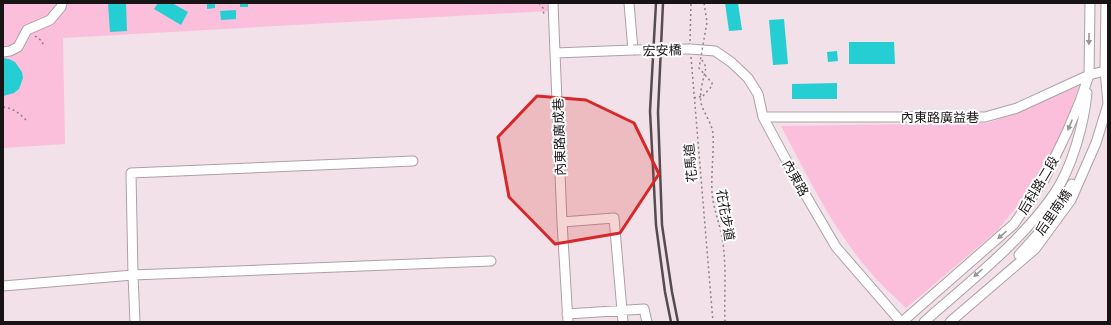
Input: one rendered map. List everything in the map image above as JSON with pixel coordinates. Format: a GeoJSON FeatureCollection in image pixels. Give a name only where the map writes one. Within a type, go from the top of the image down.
{"type":"FeatureCollection","features":[{"type":"Feature","properties":{"kind":"street"},"geometry":{"type":"LineString","coordinates":[[3,52],[10,51],[18,47],[27,30],[50,20],[61,7],[62,3]]}},
{"type":"Feature","properties":{"kind":"street"},"geometry":{"type":"LineString","coordinates":[[553,3],[556,53],[633,50],[629,3]]}},
{"type":"Feature","properties":{"kind":"street","name":"后科路二段"},"geometry":{"type":"LineString","coordinates":[[902,322],[1014,224],[1044,180],[1067,132],[1089,76],[1090,3]]}},
{"type":"Feature","properties":{"kind":"street"},"geometry":{"type":"LineString","coordinates":[[950,322],[1035,249],[1071,200],[1096,143],[1108,104],[1106,70],[1106,3]]}},
{"type":"Feature","properties":{"kind":"street","name":"宏安橋"},"geometry":{"type":"LineString","coordinates":[[633,50],[690,49]]}},
{"type":"Feature","properties":{"kind":"street","name":"內東路"},"geometry":{"type":"LineString","coordinates":[[690,49],[715,51],[731,62],[748,78],[758,94],[763,117],[798,182],[836,247],[902,322]]}},
{"type":"Feature","properties":{"kind":"street","name":"內東路廣成巷"},"geometry":{"type":"LineString","coordinates":[[556,53],[562,222],[568,318],[622,310],[644,309],[647,322]]}},
{"type":"Feature","properties":{"kind":"street","name":"內東路廣益巷"},"geometry":{"type":"LineString","coordinates":[[763,117],[985,118],[1017,108],[1106,70]]}},
{"type":"Feature","properties":{"kind":"street","name":"后里南橋"},"geometry":{"type":"LineString","coordinates":[[946,322],[1025,250],[1058,209],[1084,159],[1100,118],[1106,70]]}},
{"type":"Feature","properties":{"kind":"street","name":"后里南橋"},"geometry":{"type":"LineString","coordinates":[[924,322],[1021,235],[1055,193],[1068,169],[1075,150],[1087,100],[1089,76]]}},
{"type":"Feature","properties":{"kind":"street"},"geometry":{"type":"LineString","coordinates":[[135,322],[131,173],[413,161]]}},
{"type":"Feature","properties":{"kind":"street"},"geometry":{"type":"LineString","coordinates":[[562,222],[614,218],[623,322]]}},
{"type":"Feature","properties":{"kind":"street"},"geometry":{"type":"LineString","coordinates":[[3,286],[133,275],[490,261]]}},
{"type":"Feature","properties":{"kind":"path","name":"花馬道"},"geometry":{"type":"LineString","coordinates":[[691,3],[690,49],[713,322]]}},
{"type":"Feature","properties":{"kind":"path"},"geometry":{"type":"LineString","coordinates":[[694,98],[702,96],[712,86],[712,82],[699,68],[702,60],[708,22],[704,3]]}},
{"type":"Feature","properties":{"kind":"path"},"geometry":{"type":"LineString","coordinates":[[27,30],[42,41],[44,47]]}},
{"type":"Feature","properties":{"kind":"path","name":"花花步道"},"geometry":{"type":"LineString","coordinates":[[702,60],[706,67],[702,87],[702,103],[712,128],[714,150],[711,173],[714,212],[722,236],[725,267],[725,322]]}},
{"type":"Feature","properties":{"kind":"path"},"geometry":{"type":"LineString","coordinates":[[3,106],[10,107],[26,120]]}},
{"type":"Feature","properties":{"kind":"highlighted area"},"geometry":{"type":"Polygon","coordinates":[[[537,96],[586,100],[634,123],[659,174],[620,233],[555,244],[509,197],[498,137],[537,96]]]}},
{"type":"Feature","properties":{"kind":"shaded area"},"geometry":{"type":"Polygon","coordinates":[[[3,3],[547,3],[548,11],[63,38],[65,144],[3,148],[3,3]]]}},
{"type":"Feature","properties":{"kind":"shaded area"},"geometry":{"type":"Polygon","coordinates":[[[1079,86],[1061,135],[1036,183],[997,231],[906,308],[876,278],[845,239],[811,184],[781,126],[988,123],[1019,112],[1079,86]]]}},
{"type":"Feature","properties":{"kind":"building"},"geometry":{"type":"Polygon","coordinates":[[[108,3],[126,3],[127,31],[110,32],[108,3]]]}},
{"type":"Feature","properties":{"kind":"building"},"geometry":{"type":"Polygon","coordinates":[[[158,3],[172,3],[188,12],[181,25],[154,9],[158,3]]]}},
{"type":"Feature","properties":{"kind":"building"},"geometry":{"type":"Polygon","coordinates":[[[207,3],[215,3],[215,8],[207,9],[207,3]]]}},
{"type":"Feature","properties":{"kind":"building"},"geometry":{"type":"Polygon","coordinates":[[[240,3],[248,3],[248,7],[240,7],[240,3]]]}},
{"type":"Feature","properties":{"kind":"building"},"geometry":{"type":"Polygon","coordinates":[[[725,3],[738,3],[742,30],[729,31],[725,3]]]}},
{"type":"Feature","properties":{"kind":"building"},"geometry":{"type":"Polygon","coordinates":[[[236,10],[236,19],[221,20],[220,11],[236,10]]]}},
{"type":"Feature","properties":{"kind":"building"},"geometry":{"type":"Polygon","coordinates":[[[784,19],[788,64],[773,65],[769,20],[784,19]]]}},
{"type":"Feature","properties":{"kind":"building"},"geometry":{"type":"Polygon","coordinates":[[[849,42],[894,42],[895,64],[849,64],[849,42]]]}},
{"type":"Feature","properties":{"kind":"building"},"geometry":{"type":"Polygon","coordinates":[[[837,51],[838,61],[828,62],[827,52],[837,51]]]}},
{"type":"Feature","properties":{"kind":"building"},"geometry":{"type":"Polygon","coordinates":[[[3,58],[15,62],[22,72],[23,78],[19,89],[14,93],[3,96],[3,58]]]}},
{"type":"Feature","properties":{"kind":"building"},"geometry":{"type":"Polygon","coordinates":[[[837,83],[837,99],[792,99],[792,84],[837,83]]]}},
{"type":"Feature","properties":{"kind":"railway"},"geometry":{"type":"LineString","coordinates":[[656,3],[650,111],[656,225],[665,292],[671,322]]}},
{"type":"Feature","properties":{"kind":"railway"},"geometry":{"type":"LineString","coordinates":[[663,3],[658,112],[662,225],[678,322]]}}]}
